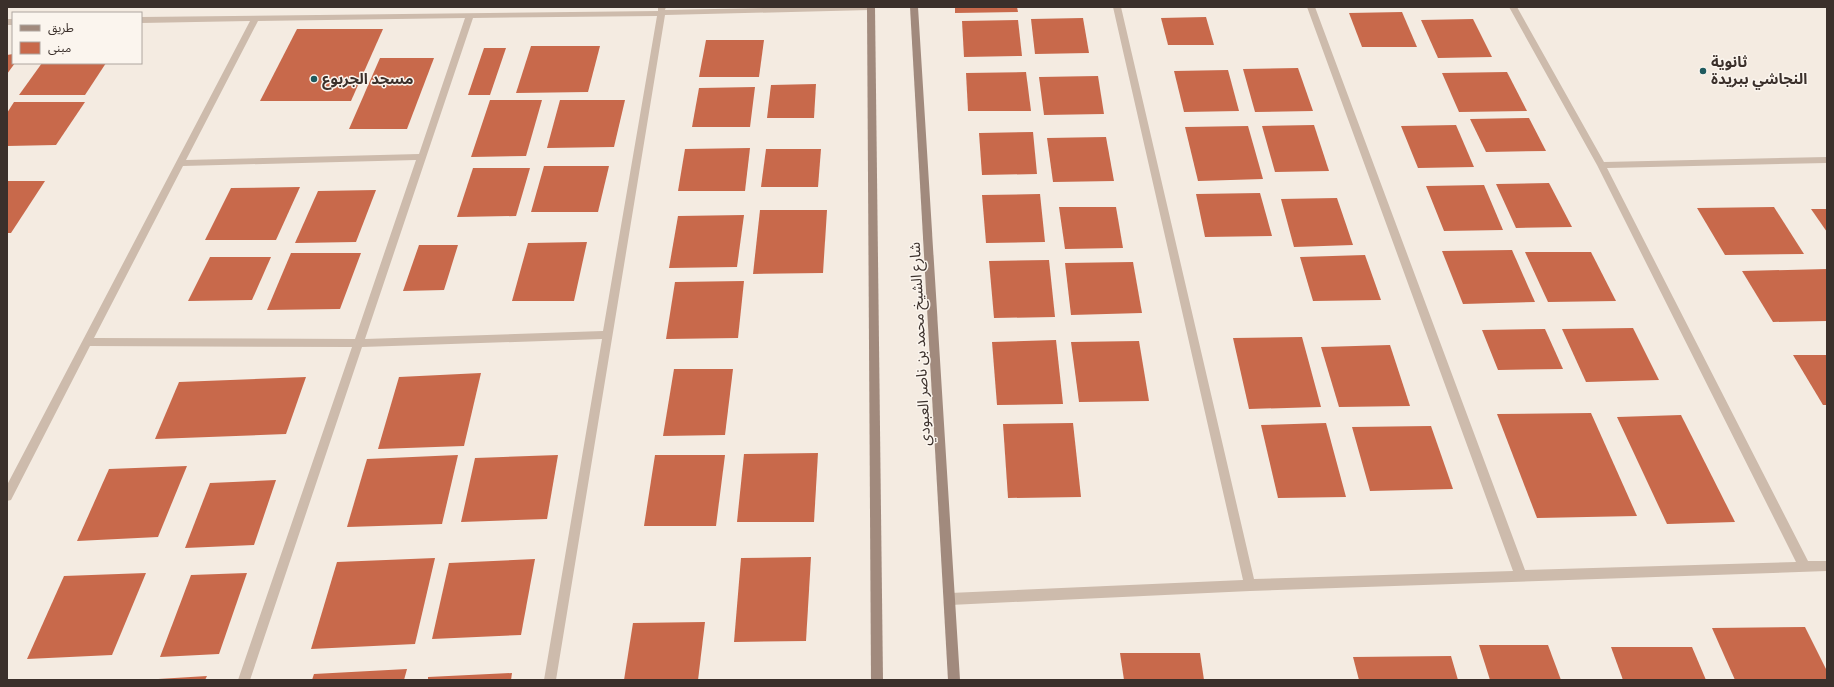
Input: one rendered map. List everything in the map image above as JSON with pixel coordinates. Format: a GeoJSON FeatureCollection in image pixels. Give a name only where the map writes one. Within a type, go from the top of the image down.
{"type":"FeatureCollection","features":[{"type":"Feature","properties":{"kind":"street","name":"شارع الشيخ محمد بن ناصر العبودي"},"geometry":{"type":"LineString","coordinates":[[914,7],[954,680]]}},
{"type":"Feature","properties":{"kind":"street"},"geometry":{"type":"LineString","coordinates":[[1117,7],[1250,585]]}},
{"type":"Feature","properties":{"kind":"street"},"geometry":{"type":"LineString","coordinates":[[1311,7],[1521,576]]}},
{"type":"Feature","properties":{"kind":"street"},"geometry":{"type":"LineString","coordinates":[[1513,7],[1601,165],[1805,567]]}},
{"type":"Feature","properties":{"kind":"street"},"geometry":{"type":"LineString","coordinates":[[142,20],[470,16],[661,10],[871,8],[877,680]]}},
{"type":"Feature","properties":{"kind":"street"},"geometry":{"type":"LineString","coordinates":[[550,680],[661,10]]}},
{"type":"Feature","properties":{"kind":"street"},"geometry":{"type":"LineString","coordinates":[[244,680],[470,16]]}},
{"type":"Feature","properties":{"kind":"street"},"geometry":{"type":"LineString","coordinates":[[7,496],[255,19]]}},
{"type":"Feature","properties":{"kind":"street"},"geometry":{"type":"LineString","coordinates":[[180,163],[422,157]]}},
{"type":"Feature","properties":{"kind":"street"},"geometry":{"type":"LineString","coordinates":[[1601,165],[1827,160]]}},
{"type":"Feature","properties":{"kind":"street"},"geometry":{"type":"LineString","coordinates":[[87,342],[359,343],[608,335]]}},
{"type":"Feature","properties":{"kind":"street"},"geometry":{"type":"LineString","coordinates":[[950,599],[1250,585],[1827,566]]}},
{"type":"Feature","properties":{"kind":"building"},"geometry":{"type":"Polygon","coordinates":[[[955,7],[1017,7],[1018,12],[955,13],[955,7]]]}},
{"type":"Feature","properties":{"kind":"building"},"geometry":{"type":"Polygon","coordinates":[[[1402,12],[1417,47],[1362,47],[1349,13],[1402,12]]]}},
{"type":"Feature","properties":{"kind":"building"},"geometry":{"type":"Polygon","coordinates":[[[1206,17],[1214,45],[1168,45],[1161,18],[1206,17]]]}},
{"type":"Feature","properties":{"kind":"building"},"geometry":{"type":"Polygon","coordinates":[[[1083,18],[1089,53],[1035,54],[1031,19],[1083,18]]]}},
{"type":"Feature","properties":{"kind":"building"},"geometry":{"type":"Polygon","coordinates":[[[1473,19],[1492,57],[1438,58],[1421,20],[1473,19]]]}},
{"type":"Feature","properties":{"kind":"building"},"geometry":{"type":"Polygon","coordinates":[[[1018,20],[1022,56],[964,57],[962,21],[1018,20]]]}},
{"type":"Feature","properties":{"kind":"building"},"geometry":{"type":"Polygon","coordinates":[[[297,29],[383,29],[351,101],[260,101],[297,29]]]}},
{"type":"Feature","properties":{"kind":"building"},"geometry":{"type":"Polygon","coordinates":[[[706,40],[764,40],[759,77],[699,77],[706,40]]]}},
{"type":"Feature","properties":{"kind":"building"},"geometry":{"type":"Polygon","coordinates":[[[531,46],[600,46],[588,92],[516,93],[531,46]]]}},
{"type":"Feature","properties":{"kind":"building"},"geometry":{"type":"Polygon","coordinates":[[[484,48],[506,48],[490,95],[468,95],[484,48]]]}},
{"type":"Feature","properties":{"kind":"building"},"geometry":{"type":"Polygon","coordinates":[[[12,54],[12,64],[14,64],[7,74],[7,55],[12,54]]]}},
{"type":"Feature","properties":{"kind":"building"},"geometry":{"type":"Polygon","coordinates":[[[380,58],[434,58],[407,129],[349,129],[380,58]]]}},
{"type":"Feature","properties":{"kind":"building"},"geometry":{"type":"Polygon","coordinates":[[[41,64],[105,64],[85,95],[19,95],[41,64]]]}},
{"type":"Feature","properties":{"kind":"building"},"geometry":{"type":"Polygon","coordinates":[[[1298,68],[1313,111],[1255,112],[1243,69],[1298,68]]]}},
{"type":"Feature","properties":{"kind":"building"},"geometry":{"type":"Polygon","coordinates":[[[1228,70],[1239,111],[1184,112],[1174,71],[1228,70]]]}},
{"type":"Feature","properties":{"kind":"building"},"geometry":{"type":"Polygon","coordinates":[[[1026,72],[1031,111],[968,111],[966,73],[1026,72]]]}},
{"type":"Feature","properties":{"kind":"building"},"geometry":{"type":"Polygon","coordinates":[[[1507,72],[1527,111],[1459,112],[1442,73],[1507,72]]]}},
{"type":"Feature","properties":{"kind":"building"},"geometry":{"type":"Polygon","coordinates":[[[1098,76],[1104,114],[1044,115],[1039,77],[1098,76]]]}},
{"type":"Feature","properties":{"kind":"building"},"geometry":{"type":"Polygon","coordinates":[[[816,84],[814,118],[767,118],[771,85],[816,84]]]}},
{"type":"Feature","properties":{"kind":"building"},"geometry":{"type":"Polygon","coordinates":[[[755,87],[750,127],[692,127],[699,88],[755,87]]]}},
{"type":"Feature","properties":{"kind":"building"},"geometry":{"type":"Polygon","coordinates":[[[490,100],[542,100],[526,156],[471,157],[490,100]]]}},
{"type":"Feature","properties":{"kind":"building"},"geometry":{"type":"Polygon","coordinates":[[[560,100],[625,100],[614,147],[547,148],[560,100]]]}},
{"type":"Feature","properties":{"kind":"building"},"geometry":{"type":"Polygon","coordinates":[[[14,102],[85,102],[56,145],[7,146],[7,113],[14,102]]]}},
{"type":"Feature","properties":{"kind":"building"},"geometry":{"type":"Polygon","coordinates":[[[1529,118],[1546,151],[1486,152],[1470,119],[1529,118]]]}},
{"type":"Feature","properties":{"kind":"building"},"geometry":{"type":"Polygon","coordinates":[[[1314,125],[1329,171],[1275,172],[1262,126],[1314,125]]]}},
{"type":"Feature","properties":{"kind":"building"},"geometry":{"type":"Polygon","coordinates":[[[1456,125],[1474,167],[1418,168],[1401,126],[1456,125]]]}},
{"type":"Feature","properties":{"kind":"building"},"geometry":{"type":"Polygon","coordinates":[[[1248,126],[1263,179],[1198,181],[1185,127],[1248,126]]]}},
{"type":"Feature","properties":{"kind":"building"},"geometry":{"type":"Polygon","coordinates":[[[1033,132],[1037,174],[982,175],[979,133],[1033,132]]]}},
{"type":"Feature","properties":{"kind":"building"},"geometry":{"type":"Polygon","coordinates":[[[1106,137],[1114,181],[1053,182],[1047,138],[1106,137]]]}},
{"type":"Feature","properties":{"kind":"building"},"geometry":{"type":"Polygon","coordinates":[[[750,148],[745,191],[678,191],[685,149],[750,148]]]}},
{"type":"Feature","properties":{"kind":"building"},"geometry":{"type":"Polygon","coordinates":[[[766,149],[821,149],[818,187],[761,187],[766,149]]]}},
{"type":"Feature","properties":{"kind":"building"},"geometry":{"type":"Polygon","coordinates":[[[544,166],[609,166],[598,212],[531,212],[544,166]]]}},
{"type":"Feature","properties":{"kind":"building"},"geometry":{"type":"Polygon","coordinates":[[[473,168],[530,168],[516,216],[457,217],[473,168]]]}},
{"type":"Feature","properties":{"kind":"building"},"geometry":{"type":"Polygon","coordinates":[[[7,181],[45,181],[11,233],[7,233],[7,181]]]}},
{"type":"Feature","properties":{"kind":"building"},"geometry":{"type":"Polygon","coordinates":[[[1549,183],[1572,227],[1516,228],[1496,184],[1549,183]]]}},
{"type":"Feature","properties":{"kind":"building"},"geometry":{"type":"Polygon","coordinates":[[[1484,185],[1503,230],[1444,231],[1426,186],[1484,185]]]}},
{"type":"Feature","properties":{"kind":"building"},"geometry":{"type":"Polygon","coordinates":[[[300,187],[276,240],[205,240],[231,188],[300,187]]]}},
{"type":"Feature","properties":{"kind":"building"},"geometry":{"type":"Polygon","coordinates":[[[376,190],[356,242],[295,243],[318,191],[376,190]]]}},
{"type":"Feature","properties":{"kind":"building"},"geometry":{"type":"Polygon","coordinates":[[[1260,193],[1272,236],[1205,237],[1196,194],[1260,193]]]}},
{"type":"Feature","properties":{"kind":"building"},"geometry":{"type":"Polygon","coordinates":[[[1040,194],[1045,242],[986,243],[982,195],[1040,194]]]}},
{"type":"Feature","properties":{"kind":"building"},"geometry":{"type":"Polygon","coordinates":[[[1337,198],[1353,245],[1294,247],[1281,199],[1337,198]]]}},
{"type":"Feature","properties":{"kind":"building"},"geometry":{"type":"Polygon","coordinates":[[[1059,207],[1116,207],[1123,248],[1065,249],[1059,207]]]}},
{"type":"Feature","properties":{"kind":"building"},"geometry":{"type":"Polygon","coordinates":[[[1774,207],[1804,254],[1725,255],[1697,208],[1774,207]]]}},
{"type":"Feature","properties":{"kind":"building"},"geometry":{"type":"Polygon","coordinates":[[[1811,209],[1827,209],[1827,232],[1811,209]]]}},
{"type":"Feature","properties":{"kind":"building"},"geometry":{"type":"Polygon","coordinates":[[[760,210],[827,210],[823,273],[753,274],[760,210]]]}},
{"type":"Feature","properties":{"kind":"building"},"geometry":{"type":"Polygon","coordinates":[[[744,215],[737,267],[669,268],[678,216],[744,215]]]}},
{"type":"Feature","properties":{"kind":"building"},"geometry":{"type":"Polygon","coordinates":[[[587,242],[574,301],[512,301],[528,243],[587,242]]]}},
{"type":"Feature","properties":{"kind":"building"},"geometry":{"type":"Polygon","coordinates":[[[419,245],[458,245],[444,290],[403,291],[419,245]]]}},
{"type":"Feature","properties":{"kind":"building"},"geometry":{"type":"Polygon","coordinates":[[[1512,250],[1535,302],[1463,304],[1442,251],[1512,250]]]}},
{"type":"Feature","properties":{"kind":"building"},"geometry":{"type":"Polygon","coordinates":[[[1525,252],[1591,252],[1616,301],[1548,302],[1525,252]]]}},
{"type":"Feature","properties":{"kind":"building"},"geometry":{"type":"Polygon","coordinates":[[[291,253],[361,253],[340,309],[267,310],[291,253]]]}},
{"type":"Feature","properties":{"kind":"building"},"geometry":{"type":"Polygon","coordinates":[[[1365,255],[1381,300],[1313,301],[1300,257],[1365,255]]]}},
{"type":"Feature","properties":{"kind":"building"},"geometry":{"type":"Polygon","coordinates":[[[210,257],[271,257],[252,300],[188,301],[210,257]]]}},
{"type":"Feature","properties":{"kind":"building"},"geometry":{"type":"Polygon","coordinates":[[[1049,260],[1055,317],[994,318],[989,261],[1049,260]]]}},
{"type":"Feature","properties":{"kind":"building"},"geometry":{"type":"Polygon","coordinates":[[[1133,262],[1142,313],[1071,315],[1065,263],[1133,262]]]}},
{"type":"Feature","properties":{"kind":"building"},"geometry":{"type":"Polygon","coordinates":[[[1827,269],[1827,321],[1773,322],[1742,271],[1827,269]]]}},
{"type":"Feature","properties":{"kind":"building"},"geometry":{"type":"Polygon","coordinates":[[[744,281],[738,338],[666,339],[675,282],[744,281]]]}},
{"type":"Feature","properties":{"kind":"building"},"geometry":{"type":"Polygon","coordinates":[[[1633,328],[1659,380],[1586,382],[1562,329],[1633,328]]]}},
{"type":"Feature","properties":{"kind":"building"},"geometry":{"type":"Polygon","coordinates":[[[1545,329],[1563,369],[1498,370],[1482,330],[1545,329]]]}},
{"type":"Feature","properties":{"kind":"building"},"geometry":{"type":"Polygon","coordinates":[[[1302,337],[1321,407],[1249,409],[1233,338],[1302,337]]]}},
{"type":"Feature","properties":{"kind":"building"},"geometry":{"type":"Polygon","coordinates":[[[1056,340],[1063,404],[997,405],[992,342],[1056,340]]]}},
{"type":"Feature","properties":{"kind":"building"},"geometry":{"type":"Polygon","coordinates":[[[1139,341],[1149,401],[1079,402],[1071,342],[1139,341]]]}},
{"type":"Feature","properties":{"kind":"building"},"geometry":{"type":"Polygon","coordinates":[[[1390,345],[1410,406],[1339,407],[1321,347],[1390,345]]]}},
{"type":"Feature","properties":{"kind":"building"},"geometry":{"type":"Polygon","coordinates":[[[1793,355],[1827,355],[1827,405],[1823,405],[1793,355]]]}},
{"type":"Feature","properties":{"kind":"building"},"geometry":{"type":"Polygon","coordinates":[[[674,369],[733,369],[725,435],[663,436],[674,369]]]}},
{"type":"Feature","properties":{"kind":"building"},"geometry":{"type":"Polygon","coordinates":[[[481,373],[464,446],[378,449],[399,377],[481,373]]]}},
{"type":"Feature","properties":{"kind":"building"},"geometry":{"type":"Polygon","coordinates":[[[306,377],[286,434],[155,439],[179,382],[306,377]]]}},
{"type":"Feature","properties":{"kind":"building"},"geometry":{"type":"Polygon","coordinates":[[[1591,413],[1637,516],[1537,518],[1497,414],[1591,413]]]}},
{"type":"Feature","properties":{"kind":"building"},"geometry":{"type":"Polygon","coordinates":[[[1681,415],[1735,522],[1667,524],[1617,417],[1681,415]]]}},
{"type":"Feature","properties":{"kind":"building"},"geometry":{"type":"Polygon","coordinates":[[[1073,423],[1081,497],[1008,498],[1003,424],[1073,423]]]}},
{"type":"Feature","properties":{"kind":"building"},"geometry":{"type":"Polygon","coordinates":[[[1326,423],[1346,497],[1278,498],[1261,425],[1326,423]]]}},
{"type":"Feature","properties":{"kind":"building"},"geometry":{"type":"Polygon","coordinates":[[[1431,426],[1453,489],[1370,491],[1352,427],[1431,426]]]}},
{"type":"Feature","properties":{"kind":"building"},"geometry":{"type":"Polygon","coordinates":[[[818,453],[814,522],[737,522],[744,454],[818,453]]]}},
{"type":"Feature","properties":{"kind":"building"},"geometry":{"type":"Polygon","coordinates":[[[458,455],[442,524],[347,527],[367,459],[458,455]]]}},
{"type":"Feature","properties":{"kind":"building"},"geometry":{"type":"Polygon","coordinates":[[[558,455],[547,519],[461,522],[475,458],[558,455]]]}},
{"type":"Feature","properties":{"kind":"building"},"geometry":{"type":"Polygon","coordinates":[[[655,455],[725,455],[716,526],[644,526],[655,455]]]}},
{"type":"Feature","properties":{"kind":"building"},"geometry":{"type":"Polygon","coordinates":[[[187,466],[158,537],[77,541],[109,469],[187,466]]]}},
{"type":"Feature","properties":{"kind":"building"},"geometry":{"type":"Polygon","coordinates":[[[276,480],[254,545],[185,548],[210,483],[276,480]]]}},
{"type":"Feature","properties":{"kind":"building"},"geometry":{"type":"Polygon","coordinates":[[[811,557],[806,641],[734,642],[741,558],[811,557]]]}},
{"type":"Feature","properties":{"kind":"building"},"geometry":{"type":"Polygon","coordinates":[[[435,558],[415,644],[311,649],[337,562],[435,558]]]}},
{"type":"Feature","properties":{"kind":"building"},"geometry":{"type":"Polygon","coordinates":[[[535,559],[521,635],[432,639],[449,563],[535,559]]]}},
{"type":"Feature","properties":{"kind":"building"},"geometry":{"type":"Polygon","coordinates":[[[146,573],[112,655],[27,659],[64,576],[146,573]]]}},
{"type":"Feature","properties":{"kind":"building"},"geometry":{"type":"Polygon","coordinates":[[[247,573],[219,654],[160,657],[191,575],[247,573]]]}},
{"type":"Feature","properties":{"kind":"building"},"geometry":{"type":"Polygon","coordinates":[[[705,622],[698,680],[624,680],[633,623],[705,622]]]}},
{"type":"Feature","properties":{"kind":"building"},"geometry":{"type":"Polygon","coordinates":[[[1805,627],[1827,671],[1827,680],[1735,680],[1712,628],[1805,627]]]}},
{"type":"Feature","properties":{"kind":"building"},"geometry":{"type":"Polygon","coordinates":[[[1479,645],[1548,645],[1561,680],[1490,680],[1479,645]]]}},
{"type":"Feature","properties":{"kind":"building"},"geometry":{"type":"Polygon","coordinates":[[[1611,647],[1692,647],[1706,680],[1623,680],[1611,647]]]}},
{"type":"Feature","properties":{"kind":"building"},"geometry":{"type":"Polygon","coordinates":[[[1120,653],[1200,653],[1204,680],[1124,680],[1120,653]]]}},
{"type":"Feature","properties":{"kind":"building"},"geometry":{"type":"Polygon","coordinates":[[[1451,656],[1458,680],[1359,680],[1353,657],[1451,656]]]}},
{"type":"Feature","properties":{"kind":"building"},"geometry":{"type":"Polygon","coordinates":[[[407,669],[404,680],[312,680],[314,674],[407,669]]]}},
{"type":"Feature","properties":{"kind":"building"},"geometry":{"type":"Polygon","coordinates":[[[512,673],[511,680],[428,680],[428,677],[512,673]]]}},
{"type":"Feature","properties":{"kind":"building"},"geometry":{"type":"Polygon","coordinates":[[[207,676],[205,680],[158,680],[158,679],[207,676]]]}},
{"type":"Feature","properties":{"kind":"place","name":"ثانوية النجاشي ببريدة"},"geometry":{"type":"Point","coordinates":[1703,71]}},
{"type":"Feature","properties":{"kind":"place","name":"مسجد الجربوع"},"geometry":{"type":"Point","coordinates":[314,79]}}]}
